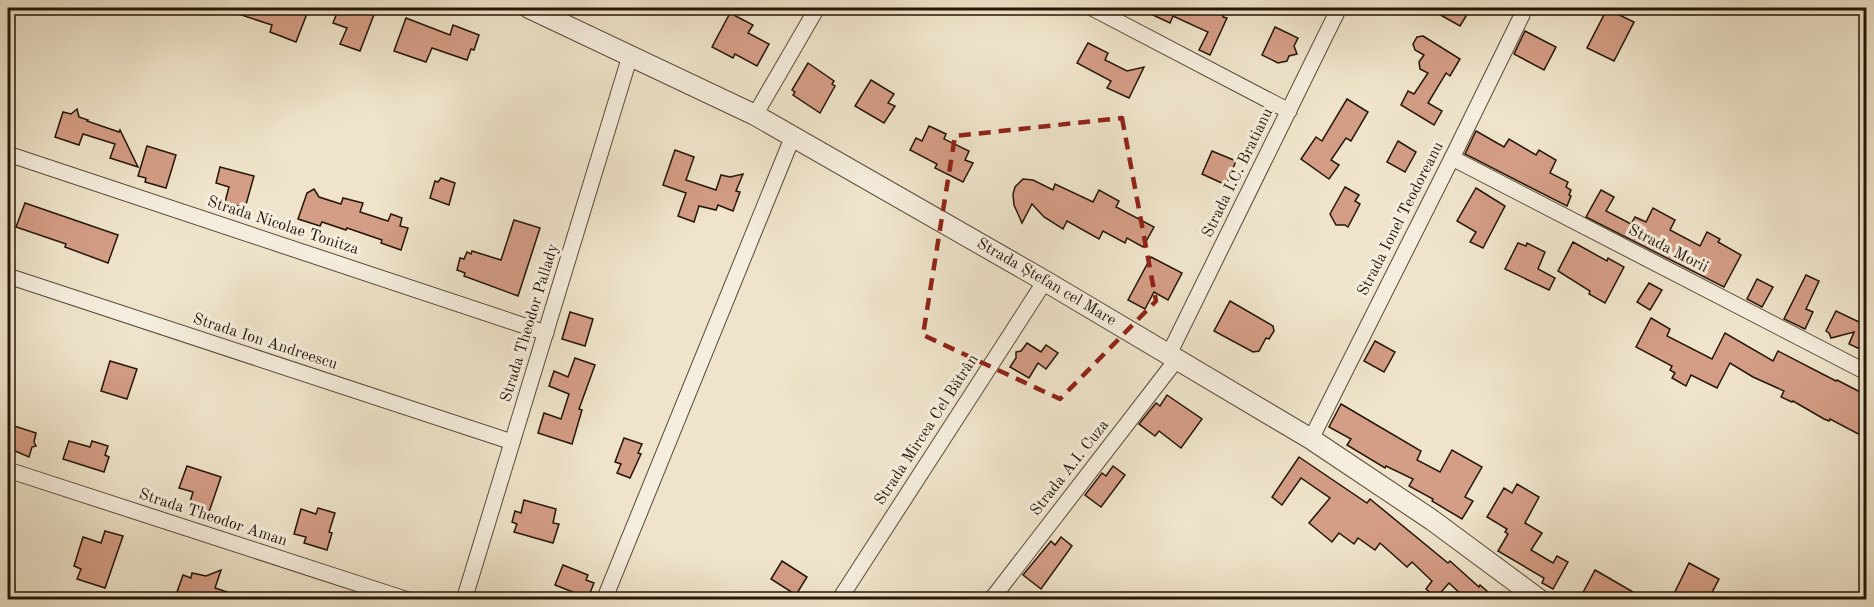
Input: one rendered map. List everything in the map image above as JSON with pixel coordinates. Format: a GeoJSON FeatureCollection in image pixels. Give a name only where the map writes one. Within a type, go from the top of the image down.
{"type":"FeatureCollection","features":[{"type":"Feature","properties":{"kind":"street","name":"Strada Ștefan cel Mare"},"geometry":{"type":"LineString","coordinates":[[529,8],[755,115],[1045,281],[1311,439],[1432,520],[1540,600]]}},
{"type":"Feature","properties":{"kind":"street"},"geometry":{"type":"LineString","coordinates":[[755,115],[817,8]]}},
{"type":"Feature","properties":{"kind":"street"},"geometry":{"type":"LineString","coordinates":[[1092,8],[1289,111]]}},
{"type":"Feature","properties":{"kind":"street","name":"Strada I.C. Bratianu"},"geometry":{"type":"LineString","coordinates":[[1173,356],[1339,8]]}},
{"type":"Feature","properties":{"kind":"street","name":"Strada Ionel Teodoreanu"},"geometry":{"type":"LineString","coordinates":[[1311,439],[1522,15]]}},
{"type":"Feature","properties":{"kind":"street","name":"Strada Theodor Pallady"},"geometry":{"type":"LineString","coordinates":[[464,600],[630,56]]}},
{"type":"Feature","properties":{"kind":"street"},"geometry":{"type":"LineString","coordinates":[[604,600],[793,136]]}},
{"type":"Feature","properties":{"kind":"street","name":"Strada Nicolae Tonitza"},"geometry":{"type":"LineString","coordinates":[[8,154],[546,333]]}},
{"type":"Feature","properties":{"kind":"street","name":"Strada Morii"},"geometry":{"type":"LineString","coordinates":[[1452,158],[1866,372]]}},
{"type":"Feature","properties":{"kind":"street","name":"Strada Ion Andreescu"},"geometry":{"type":"LineString","coordinates":[[8,276],[512,442]]}},
{"type":"Feature","properties":{"kind":"street","name":"Strada Mircea Cel Bătrân"},"geometry":{"type":"LineString","coordinates":[[839,600],[1045,281]]}},
{"type":"Feature","properties":{"kind":"street","name":"Strada A.I. Cuza"},"geometry":{"type":"LineString","coordinates":[[991,600],[1173,356]]}},
{"type":"Feature","properties":{"kind":"street","name":"Strada Theodor Aman"},"geometry":{"type":"LineString","coordinates":[[8,470],[408,600]]}},
{"type":"Feature","properties":{"kind":"highlighted area"},"geometry":{"type":"Polygon","coordinates":[[[1122,118],[1156,301],[1060,399],[923,335],[955,136],[1122,118]]]}},
{"type":"Feature","properties":{"kind":"building"},"geometry":{"type":"Polygon","coordinates":[[[226,8],[299,8],[308,11],[296,42],[270,32],[272,25],[226,10],[226,8]]]}},
{"type":"Feature","properties":{"kind":"building"},"geometry":{"type":"Polygon","coordinates":[[[339,8],[363,8],[375,12],[360,51],[340,44],[347,28],[333,23],[339,8]]]}},
{"type":"Feature","properties":{"kind":"building"},"geometry":{"type":"Polygon","coordinates":[[[1138,8],[1218,8],[1226,11],[1223,17],[1227,18],[1210,55],[1199,50],[1208,32],[1173,16],[1170,23],[1138,8]]]}},
{"type":"Feature","properties":{"kind":"building"},"geometry":{"type":"Polygon","coordinates":[[[1428,8],[1471,8],[1460,26],[1428,8]]]}},
{"type":"Feature","properties":{"kind":"building"},"geometry":{"type":"Polygon","coordinates":[[[1607,9],[1634,22],[1614,61],[1587,48],[1607,9]]]}},
{"type":"Feature","properties":{"kind":"building"},"geometry":{"type":"Polygon","coordinates":[[[730,13],[753,25],[748,33],[769,44],[757,66],[735,54],[733,58],[712,47],[730,13]]]}},
{"type":"Feature","properties":{"kind":"building"},"geometry":{"type":"Polygon","coordinates":[[[406,18],[450,35],[453,25],[479,35],[474,50],[471,49],[467,60],[432,48],[426,62],[394,51],[406,18]]]}},
{"type":"Feature","properties":{"kind":"building"},"geometry":{"type":"Polygon","coordinates":[[[1275,27],[1298,38],[1294,46],[1297,54],[1289,56],[1287,61],[1278,63],[1262,55],[1275,27]]]}},
{"type":"Feature","properties":{"kind":"building"},"geometry":{"type":"Polygon","coordinates":[[[1525,31],[1556,47],[1544,70],[1514,54],[1525,31]]]}},
{"type":"Feature","properties":{"kind":"building"},"geometry":{"type":"Polygon","coordinates":[[[1423,36],[1460,59],[1450,76],[1446,73],[1428,103],[1442,111],[1434,125],[1401,105],[1408,91],[1414,94],[1428,73],[1420,69],[1419,62],[1424,55],[1415,50],[1413,44],[1417,37],[1423,36]]]}},
{"type":"Feature","properties":{"kind":"building"},"geometry":{"type":"Polygon","coordinates":[[[1088,43],[1108,53],[1105,60],[1127,71],[1144,67],[1129,98],[1107,88],[1111,81],[1077,63],[1088,43]]]}},
{"type":"Feature","properties":{"kind":"building"},"geometry":{"type":"Polygon","coordinates":[[[808,63],[834,81],[832,84],[835,86],[820,113],[793,95],[795,92],[792,90],[808,63]]]}},
{"type":"Feature","properties":{"kind":"building"},"geometry":{"type":"Polygon","coordinates":[[[871,80],[894,94],[888,103],[895,106],[884,123],[855,106],[871,80]]]}},
{"type":"Feature","properties":{"kind":"building"},"geometry":{"type":"Polygon","coordinates":[[[1347,99],[1368,112],[1351,141],[1346,138],[1331,160],[1339,165],[1329,179],[1301,159],[1316,137],[1322,141],[1347,99]]]}},
{"type":"Feature","properties":{"kind":"building"},"geometry":{"type":"Polygon","coordinates":[[[77,109],[79,117],[87,121],[119,132],[120,130],[138,167],[110,158],[115,144],[83,134],[79,145],[55,137],[63,112],[71,114],[77,109]]]}},
{"type":"Feature","properties":{"kind":"building"},"geometry":{"type":"Polygon","coordinates":[[[929,126],[946,134],[944,139],[969,151],[965,160],[973,163],[963,182],[935,168],[937,164],[910,150],[916,138],[922,141],[929,126]]]}},
{"type":"Feature","properties":{"kind":"building"},"geometry":{"type":"Polygon","coordinates":[[[1476,131],[1504,147],[1509,139],[1536,155],[1539,150],[1556,160],[1550,173],[1568,182],[1566,187],[1571,190],[1569,195],[1571,196],[1567,206],[1465,154],[1476,131]]]}},
{"type":"Feature","properties":{"kind":"building"},"geometry":{"type":"Polygon","coordinates":[[[1398,141],[1416,152],[1405,172],[1387,162],[1398,141]]]}},
{"type":"Feature","properties":{"kind":"building"},"geometry":{"type":"Polygon","coordinates":[[[147,146],[176,155],[166,188],[145,182],[146,178],[138,176],[147,146]]]}},
{"type":"Feature","properties":{"kind":"building"},"geometry":{"type":"Polygon","coordinates":[[[675,150],[694,157],[686,180],[716,190],[721,175],[730,177],[743,174],[736,191],[740,192],[733,211],[718,205],[716,210],[699,206],[694,222],[678,216],[686,193],[663,185],[675,150]]]}},
{"type":"Feature","properties":{"kind":"building"},"geometry":{"type":"Polygon","coordinates":[[[1212,151],[1236,161],[1226,185],[1202,174],[1212,151]]]}},
{"type":"Feature","properties":{"kind":"building"},"geometry":{"type":"Polygon","coordinates":[[[220,167],[254,176],[245,208],[225,202],[229,187],[216,183],[220,167]]]}},
{"type":"Feature","properties":{"kind":"building"},"geometry":{"type":"Polygon","coordinates":[[[441,178],[455,183],[449,205],[430,198],[435,181],[438,182],[441,178]]]}},
{"type":"Feature","properties":{"kind":"building"},"geometry":{"type":"Polygon","coordinates":[[[1023,179],[1033,180],[1053,190],[1055,184],[1093,202],[1099,190],[1119,201],[1116,207],[1154,227],[1143,247],[1127,238],[1125,243],[1103,231],[1099,239],[1067,221],[1063,229],[1044,217],[1032,204],[1022,223],[1014,205],[1013,194],[1015,187],[1023,179]]]}},
{"type":"Feature","properties":{"kind":"building"},"geometry":{"type":"Polygon","coordinates":[[[1345,187],[1359,195],[1355,201],[1360,204],[1348,227],[1336,225],[1330,214],[1345,187]]]}},
{"type":"Feature","properties":{"kind":"building"},"geometry":{"type":"Polygon","coordinates":[[[1476,188],[1505,206],[1483,248],[1470,242],[1476,232],[1457,221],[1476,188]]]}},
{"type":"Feature","properties":{"kind":"building"},"geometry":{"type":"Polygon","coordinates":[[[314,189],[319,197],[341,204],[343,198],[363,203],[360,212],[388,221],[391,214],[402,218],[400,226],[408,228],[401,250],[381,243],[382,240],[347,228],[346,230],[322,222],[320,226],[298,219],[307,193],[314,189]]]}},
{"type":"Feature","properties":{"kind":"building"},"geometry":{"type":"Polygon","coordinates":[[[1601,190],[1614,197],[1606,211],[1631,224],[1635,217],[1646,222],[1653,208],[1675,220],[1670,230],[1700,246],[1707,232],[1720,239],[1718,242],[1741,255],[1724,287],[1586,217],[1601,190]]]}},
{"type":"Feature","properties":{"kind":"building"},"geometry":{"type":"Polygon","coordinates":[[[25,203],[118,235],[108,263],[65,247],[66,244],[16,227],[25,203]]]}},
{"type":"Feature","properties":{"kind":"building"},"geometry":{"type":"Polygon","coordinates":[[[514,220],[540,228],[518,296],[464,276],[465,273],[457,270],[460,258],[464,259],[467,252],[471,254],[472,251],[501,260],[514,220]]]}},
{"type":"Feature","properties":{"kind":"building"},"geometry":{"type":"Polygon","coordinates":[[[1573,242],[1607,261],[1608,258],[1624,267],[1605,303],[1558,271],[1573,242]]]}},
{"type":"Feature","properties":{"kind":"building"},"geometry":{"type":"Polygon","coordinates":[[[1518,243],[1526,246],[1527,243],[1545,252],[1538,269],[1555,278],[1549,290],[1505,269],[1518,243]]]}},
{"type":"Feature","properties":{"kind":"building"},"geometry":{"type":"Polygon","coordinates":[[[1151,257],[1182,273],[1168,300],[1154,292],[1145,309],[1128,300],[1151,257]]]}},
{"type":"Feature","properties":{"kind":"building"},"geometry":{"type":"Polygon","coordinates":[[[1806,275],[1819,281],[1806,309],[1813,312],[1805,329],[1784,319],[1806,275]]]}},
{"type":"Feature","properties":{"kind":"building"},"geometry":{"type":"Polygon","coordinates":[[[1757,279],[1773,287],[1762,307],[1747,299],[1757,279]]]}},
{"type":"Feature","properties":{"kind":"building"},"geometry":{"type":"Polygon","coordinates":[[[1649,283],[1662,290],[1650,310],[1637,302],[1649,283]]]}},
{"type":"Feature","properties":{"kind":"building"},"geometry":{"type":"Polygon","coordinates":[[[1230,301],[1273,326],[1274,331],[1269,339],[1266,338],[1259,351],[1253,352],[1214,331],[1230,301]]]}},
{"type":"Feature","properties":{"kind":"building"},"geometry":{"type":"Polygon","coordinates":[[[1866,306],[1866,352],[1849,344],[1854,332],[1831,338],[1826,331],[1836,311],[1859,322],[1866,306]]]}},
{"type":"Feature","properties":{"kind":"building"},"geometry":{"type":"Polygon","coordinates":[[[570,312],[593,319],[585,346],[562,339],[570,312]]]}},
{"type":"Feature","properties":{"kind":"building"},"geometry":{"type":"Polygon","coordinates":[[[1651,318],[1670,329],[1667,336],[1712,359],[1725,333],[1773,361],[1778,351],[1866,395],[1866,438],[1781,397],[1784,391],[1753,377],[1730,363],[1717,388],[1691,375],[1686,386],[1672,378],[1675,373],[1670,370],[1672,366],[1636,347],[1651,318]]]}},
{"type":"Feature","properties":{"kind":"building"},"geometry":{"type":"Polygon","coordinates":[[[1375,341],[1395,352],[1384,372],[1364,361],[1375,341]]]}},
{"type":"Feature","properties":{"kind":"building"},"geometry":{"type":"Polygon","coordinates":[[[1027,343],[1041,352],[1046,345],[1058,353],[1046,369],[1038,363],[1029,378],[1010,367],[1016,358],[1016,352],[1021,351],[1027,343]]]}},
{"type":"Feature","properties":{"kind":"building"},"geometry":{"type":"Polygon","coordinates":[[[575,358],[595,365],[579,409],[582,410],[572,444],[538,433],[544,413],[561,419],[569,394],[549,386],[554,371],[568,377],[575,358]]]}},
{"type":"Feature","properties":{"kind":"building"},"geometry":{"type":"Polygon","coordinates":[[[110,361],[137,369],[127,399],[101,391],[110,361]]]}},
{"type":"Feature","properties":{"kind":"building"},"geometry":{"type":"Polygon","coordinates":[[[1167,395],[1202,419],[1181,448],[1159,431],[1155,436],[1139,424],[1156,403],[1160,406],[1167,395]]]}},
{"type":"Feature","properties":{"kind":"building"},"geometry":{"type":"Polygon","coordinates":[[[1341,404],[1421,451],[1417,460],[1440,472],[1452,450],[1482,467],[1465,497],[1473,501],[1462,519],[1409,486],[1413,479],[1386,466],[1385,468],[1347,445],[1351,439],[1329,427],[1341,404]]]}},
{"type":"Feature","properties":{"kind":"building"},"geometry":{"type":"Polygon","coordinates":[[[8,424],[36,433],[34,442],[36,446],[32,447],[29,457],[8,448],[8,424]]]}},
{"type":"Feature","properties":{"kind":"building"},"geometry":{"type":"Polygon","coordinates":[[[624,438],[642,444],[638,453],[641,454],[630,478],[617,473],[621,464],[615,462],[624,438]]]}},
{"type":"Feature","properties":{"kind":"building"},"geometry":{"type":"Polygon","coordinates":[[[69,441],[90,447],[92,441],[108,446],[105,455],[109,457],[104,472],[63,459],[69,441]]]}},
{"type":"Feature","properties":{"kind":"building"},"geometry":{"type":"Polygon","coordinates":[[[1299,457],[1367,503],[1370,499],[1497,600],[1467,600],[1449,583],[1436,598],[1426,589],[1432,581],[1412,562],[1407,567],[1380,543],[1375,550],[1358,538],[1354,544],[1339,533],[1332,542],[1309,523],[1330,498],[1301,478],[1282,505],[1272,497],[1299,457]]]}},
{"type":"Feature","properties":{"kind":"building"},"geometry":{"type":"Polygon","coordinates":[[[187,466],[221,477],[209,512],[189,505],[193,492],[179,488],[187,466]]]}},
{"type":"Feature","properties":{"kind":"building"},"geometry":{"type":"Polygon","coordinates":[[[1113,466],[1125,475],[1101,507],[1085,495],[1102,473],[1106,476],[1113,466]]]}},
{"type":"Feature","properties":{"kind":"building"},"geometry":{"type":"Polygon","coordinates":[[[1517,484],[1539,497],[1525,523],[1542,533],[1531,550],[1553,563],[1557,556],[1568,562],[1553,589],[1542,583],[1544,578],[1498,551],[1508,534],[1505,532],[1507,529],[1487,517],[1504,488],[1512,493],[1517,484]]]}},
{"type":"Feature","properties":{"kind":"building"},"geometry":{"type":"Polygon","coordinates":[[[524,500],[556,509],[553,523],[559,524],[553,543],[514,532],[517,524],[512,522],[515,511],[521,513],[524,500]]]}},
{"type":"Feature","properties":{"kind":"building"},"geometry":{"type":"Polygon","coordinates":[[[318,508],[335,513],[329,532],[332,533],[327,550],[304,543],[306,537],[294,534],[301,509],[316,514],[318,508]]]}},
{"type":"Feature","properties":{"kind":"building"},"geometry":{"type":"Polygon","coordinates":[[[105,531],[123,536],[105,588],[77,579],[81,569],[74,566],[83,537],[101,543],[105,531]]]}},
{"type":"Feature","properties":{"kind":"building"},"geometry":{"type":"Polygon","coordinates":[[[1061,537],[1072,546],[1041,589],[1023,575],[1051,541],[1055,545],[1061,537]]]}},
{"type":"Feature","properties":{"kind":"building"},"geometry":{"type":"Polygon","coordinates":[[[782,561],[807,577],[796,595],[771,579],[782,561]]]}},
{"type":"Feature","properties":{"kind":"building"},"geometry":{"type":"Polygon","coordinates":[[[1689,563],[1719,579],[1708,600],[1671,600],[1689,563]]]}},
{"type":"Feature","properties":{"kind":"building"},"geometry":{"type":"Polygon","coordinates":[[[563,565],[588,575],[586,580],[594,583],[588,598],[555,585],[563,565]]]}},
{"type":"Feature","properties":{"kind":"building"},"geometry":{"type":"Polygon","coordinates":[[[221,570],[215,588],[242,597],[241,600],[189,600],[190,596],[177,592],[183,575],[191,578],[192,573],[206,576],[221,570]]]}},
{"type":"Feature","properties":{"kind":"building"},"geometry":{"type":"Polygon","coordinates":[[[1595,570],[1647,600],[1614,600],[1602,593],[1599,600],[1579,600],[1595,570]]]}}]}
